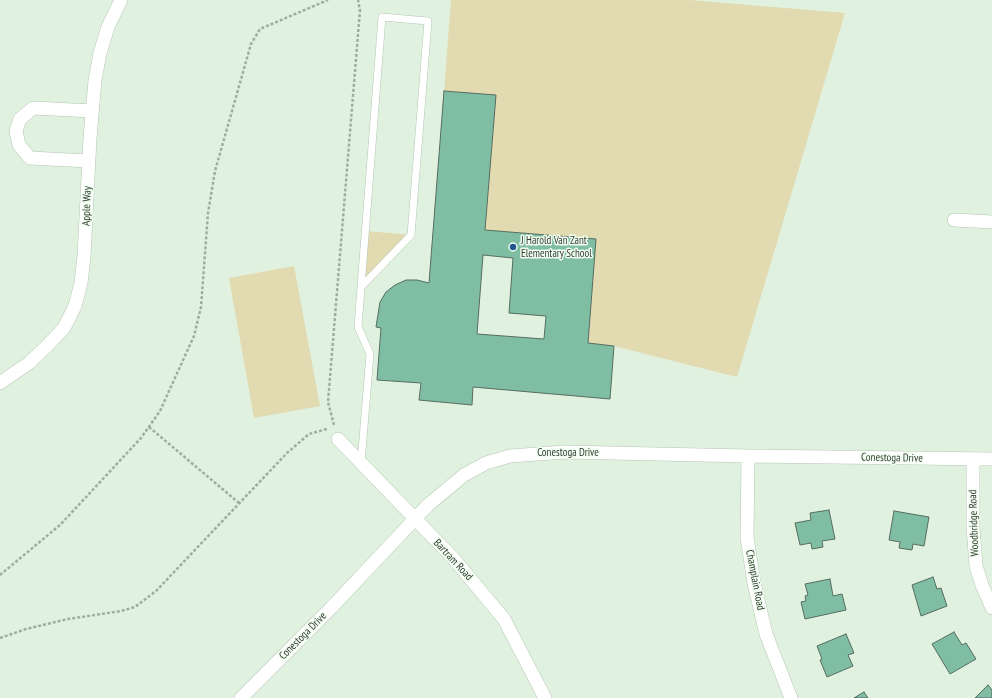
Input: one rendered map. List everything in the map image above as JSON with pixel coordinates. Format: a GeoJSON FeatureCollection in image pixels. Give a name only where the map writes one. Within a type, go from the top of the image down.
{"type":"FeatureCollection","features":[{"type":"Feature","properties":{"kind":"street","name":"Apple Way"},"geometry":{"type":"LineString","coordinates":[[0,383],[29,363],[47,346],[64,328],[75,306],[81,283],[84,256],[92,111],[100,53],[108,27],[121,0]]}},
{"type":"Feature","properties":{"kind":"street"},"geometry":{"type":"LineString","coordinates":[[89,161],[30,158],[20,148],[16,133],[20,119],[33,108],[92,111]]}},
{"type":"Feature","properties":{"kind":"street"},"geometry":{"type":"LineString","coordinates":[[954,220],[992,222]]}},
{"type":"Feature","properties":{"kind":"street","name":"Bartram Road"},"geometry":{"type":"LineString","coordinates":[[338,438],[361,464],[453,558],[504,619],[545,698]]}},
{"type":"Feature","properties":{"kind":"street","name":"Conestoga Drive"},"geometry":{"type":"LineString","coordinates":[[241,698],[428,505],[464,476],[486,464],[510,456],[565,452],[992,459]]}},
{"type":"Feature","properties":{"kind":"street","name":"Champlain Road"},"geometry":{"type":"LineString","coordinates":[[748,456],[747,537],[752,571],[766,634],[791,698]]}},
{"type":"Feature","properties":{"kind":"street","name":"Woodbridge Road"},"geometry":{"type":"LineString","coordinates":[[973,459],[972,511],[975,559],[982,585],[992,608]]}},
{"type":"Feature","properties":{"kind":"lane"},"geometry":{"type":"LineString","coordinates":[[361,287],[411,234],[428,21],[382,17],[361,287],[358,327],[370,354],[361,464]]}},
{"type":"Feature","properties":{"kind":"path"},"geometry":{"type":"LineString","coordinates":[[0,575],[60,525],[141,438],[160,411],[194,336],[201,307],[208,213],[215,171],[251,44],[260,30],[328,0]]}},
{"type":"Feature","properties":{"kind":"path"},"geometry":{"type":"LineString","coordinates":[[0,638],[61,621],[121,611],[135,607],[156,591],[287,453],[310,434],[335,427],[328,402],[360,10],[358,0]]}},
{"type":"Feature","properties":{"kind":"path"},"geometry":{"type":"LineString","coordinates":[[149,427],[239,503]]}},
{"type":"Feature","properties":{"kind":"shaded area"},"geometry":{"type":"Polygon","coordinates":[[[451,0],[689,0],[845,13],[737,377],[614,346],[588,343],[596,239],[485,230],[496,95],[444,91],[451,0]]]}},
{"type":"Feature","properties":{"kind":"shaded area"},"geometry":{"type":"Polygon","coordinates":[[[366,231],[411,235],[361,287],[366,231]]]}},
{"type":"Feature","properties":{"kind":"shaded area"},"geometry":{"type":"Polygon","coordinates":[[[294,266],[320,406],[254,418],[229,278],[294,266]]]}},
{"type":"Feature","properties":{"kind":"building","name":"J Harold Van Zant Elementary School"},"geometry":{"type":"Polygon","coordinates":[[[444,91],[496,95],[485,230],[596,239],[588,343],[614,346],[610,399],[473,387],[472,405],[419,400],[421,383],[377,380],[381,328],[376,327],[380,302],[386,292],[395,285],[406,280],[417,280],[429,283],[444,91]],[[483,255],[477,334],[544,339],[546,316],[509,313],[513,258],[483,255]]]}},
{"type":"Feature","properties":{"kind":"building"},"geometry":{"type":"Polygon","coordinates":[[[829,510],[835,539],[822,541],[823,547],[812,549],[811,543],[800,545],[795,523],[811,520],[810,513],[829,510]]]}},
{"type":"Feature","properties":{"kind":"building"},"geometry":{"type":"Polygon","coordinates":[[[894,511],[929,517],[924,546],[913,544],[912,550],[899,548],[900,542],[889,540],[894,511]]]}},
{"type":"Feature","properties":{"kind":"building"},"geometry":{"type":"Polygon","coordinates":[[[933,577],[937,589],[941,588],[947,606],[921,616],[912,585],[933,577]]]}},
{"type":"Feature","properties":{"kind":"building"},"geometry":{"type":"Polygon","coordinates":[[[830,579],[833,596],[842,594],[846,610],[805,619],[801,602],[806,601],[805,596],[808,595],[805,584],[830,579]]]}},
{"type":"Feature","properties":{"kind":"building"},"geometry":{"type":"Polygon","coordinates":[[[954,632],[962,645],[966,643],[976,659],[950,674],[932,644],[954,632]]]}},
{"type":"Feature","properties":{"kind":"building"},"geometry":{"type":"Polygon","coordinates":[[[846,634],[854,653],[848,655],[853,666],[827,677],[820,660],[822,659],[817,646],[846,634]]]}},
{"type":"Feature","properties":{"kind":"building"},"geometry":{"type":"Polygon","coordinates":[[[988,685],[992,690],[992,698],[975,698],[988,685]]]}},
{"type":"Feature","properties":{"kind":"building"},"geometry":{"type":"Polygon","coordinates":[[[864,692],[868,698],[854,698],[864,692]]]}},
{"type":"Feature","properties":{"kind":"place","name":"J Harold Van Zant Elementary School"},"geometry":{"type":"Point","coordinates":[513,247]}}]}
